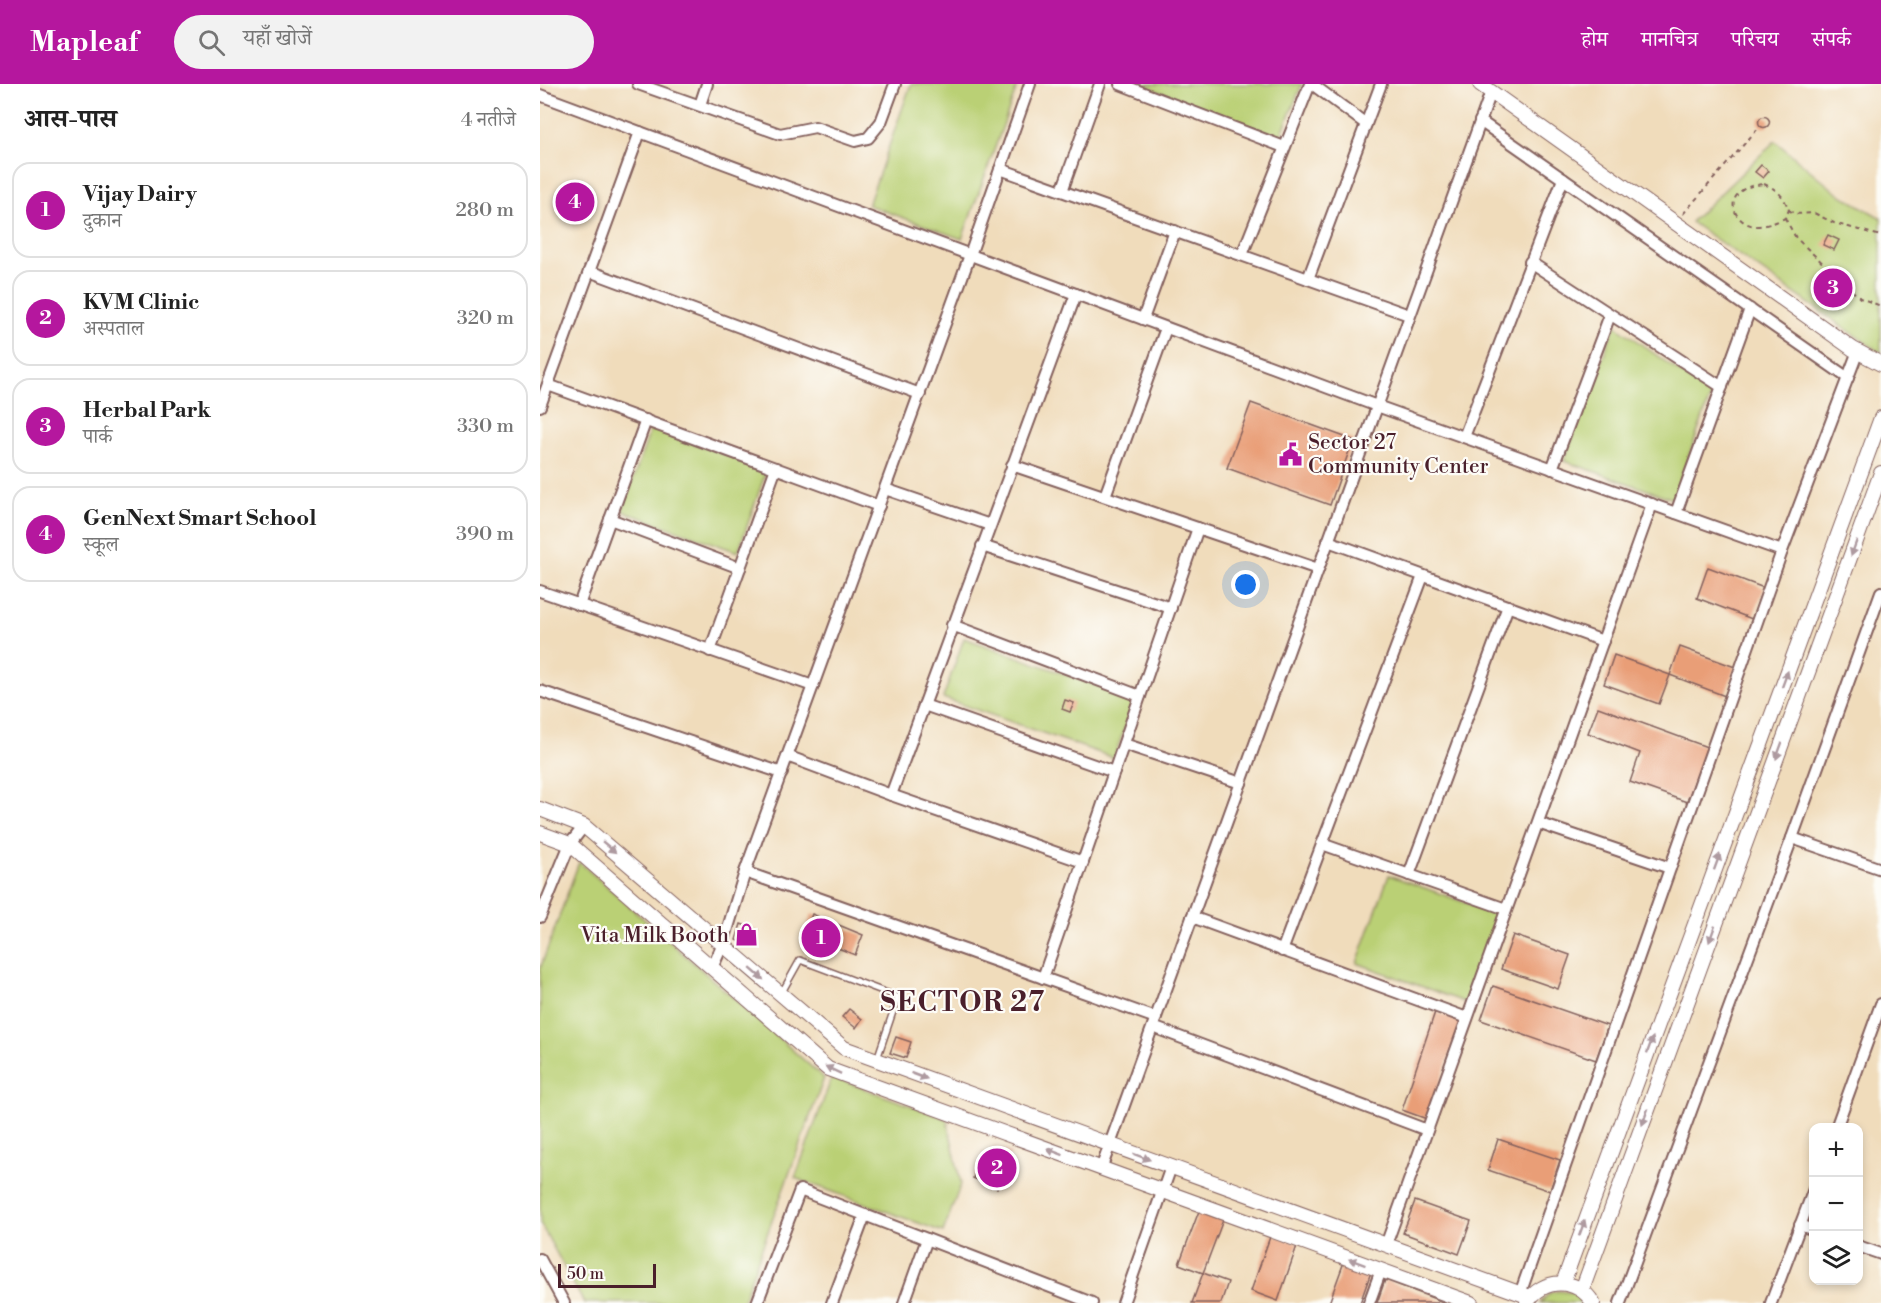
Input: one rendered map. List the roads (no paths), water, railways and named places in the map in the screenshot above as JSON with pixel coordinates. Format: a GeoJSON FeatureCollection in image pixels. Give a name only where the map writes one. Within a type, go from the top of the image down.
{"type":"FeatureCollection","features":[{"type":"Feature","properties":{"kind":"street"},"geometry":{"type":"LineString","coordinates":[[638,84],[780,134],[814,127],[855,141],[868,138],[881,123],[895,84]]}},
{"type":"Feature","properties":{"kind":"street"},"geometry":{"type":"LineString","coordinates":[[700,105],[707,84]]}},
{"type":"Feature","properties":{"kind":"street"},"geometry":{"type":"LineString","coordinates":[[712,968],[723,944],[745,872],[920,394],[1030,84]]}},
{"type":"Feature","properties":{"kind":"street"},"geometry":{"type":"LineString","coordinates":[[1062,191],[1100,84]]}},
{"type":"Feature","properties":{"kind":"street"},"geometry":{"type":"LineString","coordinates":[[1120,84],[1284,147]]}},
{"type":"Feature","properties":{"kind":"street"},"geometry":{"type":"LineString","coordinates":[[1242,255],[1311,84],[1366,124]]}},
{"type":"Feature","properties":{"kind":"street"},"geometry":{"type":"LineString","coordinates":[[1308,279],[1381,84]]}},
{"type":"Feature","properties":{"kind":"street"},"geometry":{"type":"LineString","coordinates":[[1101,1169],[1480,121],[1485,88],[1858,351],[1881,364]]}},
{"type":"Feature","properties":{"kind":"street"},"geometry":{"type":"LineString","coordinates":[[540,95],[1377,406],[1782,551]]}},
{"type":"Feature","properties":{"kind":"street"},"geometry":{"type":"LineString","coordinates":[[1480,121],[1848,378]]}},
{"type":"Feature","properties":{"kind":"street"},"geometry":{"type":"LineString","coordinates":[[540,406],[640,132]]}},
{"type":"Feature","properties":{"kind":"street"},"geometry":{"type":"LineString","coordinates":[[1000,169],[1409,315]]}},
{"type":"Feature","properties":{"kind":"street"},"geometry":{"type":"LineString","coordinates":[[1464,437],[1563,178]]}},
{"type":"Feature","properties":{"kind":"street"},"geometry":{"type":"LineString","coordinates":[[1143,319],[1175,231]]}},
{"type":"Feature","properties":{"kind":"street"},"geometry":{"type":"LineString","coordinates":[[1530,262],[1722,387]]}},
{"type":"Feature","properties":{"kind":"street"},"geometry":{"type":"LineString","coordinates":[[589,271],[920,394]]}},
{"type":"Feature","properties":{"kind":"street"},"geometry":{"type":"LineString","coordinates":[[891,795],[1076,294]]}},
{"type":"Feature","properties":{"kind":"street"},"geometry":{"type":"LineString","coordinates":[[1676,513],[1750,309]]}},
{"type":"Feature","properties":{"kind":"street"},"geometry":{"type":"LineString","coordinates":[[1552,469],[1610,315]]}},
{"type":"Feature","properties":{"kind":"street"},"geometry":{"type":"LineString","coordinates":[[1105,496],[1166,328]]}},
{"type":"Feature","properties":{"kind":"street"},"geometry":{"type":"LineString","coordinates":[[1526,1298],[1670,868],[1782,551],[1858,351]]}},
{"type":"Feature","properties":{"kind":"street"},"geometry":{"type":"LineString","coordinates":[[548,385],[879,506]]}},
{"type":"Feature","properties":{"kind":"street"},"geometry":{"type":"LineString","coordinates":[[1563,1282],[1881,418]]}},
{"type":"Feature","properties":{"kind":"street"},"geometry":{"type":"LineString","coordinates":[[579,604],[645,420]]}},
{"type":"Feature","properties":{"kind":"street"},"geometry":{"type":"LineString","coordinates":[[1012,465],[1318,568]]}},
{"type":"Feature","properties":{"kind":"street"},"geometry":{"type":"LineString","coordinates":[[710,651],[776,468]]}},
{"type":"Feature","properties":{"kind":"street"},"geometry":{"type":"LineString","coordinates":[[1582,1290],[1881,473]]}},
{"type":"Feature","properties":{"kind":"street"},"geometry":{"type":"LineString","coordinates":[[885,489],[990,525]]}},
{"type":"Feature","properties":{"kind":"street"},"geometry":{"type":"LineString","coordinates":[[1386,1245],[1652,504]]}},
{"type":"Feature","properties":{"kind":"street"},"geometry":{"type":"LineString","coordinates":[[610,519],[740,568]]}},
{"type":"Feature","properties":{"kind":"street"},"geometry":{"type":"LineString","coordinates":[[1043,978],[1198,528]]}},
{"type":"Feature","properties":{"kind":"street"},"geometry":{"type":"LineString","coordinates":[[1328,541],[1603,641]]}},
{"type":"Feature","properties":{"kind":"street"},"geometry":{"type":"LineString","coordinates":[[982,546],[1171,608]]}},
{"type":"Feature","properties":{"kind":"street"},"geometry":{"type":"LineString","coordinates":[[1282,951],[1423,576]]}},
{"type":"Feature","properties":{"kind":"street"},"geometry":{"type":"LineString","coordinates":[[540,591],[813,686]]}},
{"type":"Feature","properties":{"kind":"street"},"geometry":{"type":"LineString","coordinates":[[1620,1303],[1881,592]]}},
{"type":"Feature","properties":{"kind":"street"},"geometry":{"type":"LineString","coordinates":[[1409,875],[1508,606]]}},
{"type":"Feature","properties":{"kind":"street"},"geometry":{"type":"LineString","coordinates":[[952,625],[1140,696]]}},
{"type":"Feature","properties":{"kind":"street"},"geometry":{"type":"LineString","coordinates":[[540,691],[782,773]]}},
{"type":"Feature","properties":{"kind":"street"},"geometry":{"type":"LineString","coordinates":[[924,705],[1114,772]]}},
{"type":"Feature","properties":{"kind":"street"},"geometry":{"type":"LineString","coordinates":[[1124,744],[1241,783]]}},
{"type":"Feature","properties":{"kind":"street"},"geometry":{"type":"LineString","coordinates":[[788,756],[891,795],[1083,862]]}},
{"type":"Feature","properties":{"kind":"street"},"geometry":{"type":"LineString","coordinates":[[540,809],[584,826],[844,1048],[1526,1298]]}},
{"type":"Feature","properties":{"kind":"street"},"geometry":{"type":"LineString","coordinates":[[1538,822],[1670,868]]}},
{"type":"Feature","properties":{"kind":"street"},"geometry":{"type":"LineString","coordinates":[[540,917],[570,844],[584,826]]}},
{"type":"Feature","properties":{"kind":"street"},"geometry":{"type":"LineString","coordinates":[[540,833],[570,844],[828,1069],[1471,1303]]}},
{"type":"Feature","properties":{"kind":"street"},"geometry":{"type":"LineString","coordinates":[[1792,838],[1881,869]]}},
{"type":"Feature","properties":{"kind":"street"},"geometry":{"type":"LineString","coordinates":[[1322,844],[1506,909]]}},
{"type":"Feature","properties":{"kind":"street"},"geometry":{"type":"LineString","coordinates":[[745,872],[1043,978],[1427,1130]]}},
{"type":"Feature","properties":{"kind":"street"},"geometry":{"type":"LineString","coordinates":[[1192,917],[1467,1018]]}},
{"type":"Feature","properties":{"kind":"street"},"geometry":{"type":"LineString","coordinates":[[1838,1123],[1881,1004]]}},
{"type":"Feature","properties":{"kind":"street"},"geometry":{"type":"LineString","coordinates":[[1123,1303],[1171,1167]]}},
{"type":"Feature","properties":{"kind":"street"},"geometry":{"type":"LineString","coordinates":[[757,1303],[800,1190],[1092,1303]]}},
{"type":"Feature","properties":{"kind":"street"},"geometry":{"type":"LineString","coordinates":[[1772,1303],[1809,1202]]}},
{"type":"Feature","properties":{"kind":"street"},"geometry":{"type":"LineString","coordinates":[[832,1303],[865,1215]]}},
{"type":"Feature","properties":{"kind":"street"},"geometry":{"type":"LineString","coordinates":[[1800,1225],[1809,1228]]}},
{"type":"Feature","properties":{"kind":"street"},"geometry":{"type":"LineString","coordinates":[[904,1303],[927,1239]]}},
{"type":"Feature","properties":{"kind":"street"},"geometry":{"type":"LineString","coordinates":[[1863,1248],[1881,1254]]}},
{"type":"Feature","properties":{"kind":"street"},"geometry":{"type":"LineString","coordinates":[[540,1259],[564,1303]]}},
{"type":"Feature","properties":{"kind":"street"},"geometry":{"type":"LineString","coordinates":[[1369,1303],[1381,1270]]}},
{"type":"Feature","properties":{"kind":"street"},"geometry":{"type":"LineString","coordinates":[[1526,1298],[1545,1286],[1563,1282],[1582,1290],[1593,1303]]}},
{"type":"Feature","properties":{"kind":"lane"},"geometry":{"type":"LineString","coordinates":[[781,994],[800,960],[898,997],[876,1060]]}},
{"type":"Feature","properties":{"kind":"place","name":"GenNext Smart School"},"geometry":{"type":"Point","coordinates":[575,202]}},
{"type":"Feature","properties":{"kind":"place","name":"Herbal Park"},"geometry":{"type":"Point","coordinates":[1833,288]}},
{"type":"Feature","properties":{"kind":"place","name":"Sector 27 Community Center"},"geometry":{"type":"Point","coordinates":[1290,454]}},
{"type":"Feature","properties":{"kind":"place","name":"Vita Milk Booth"},"geometry":{"type":"Point","coordinates":[747,935]}},
{"type":"Feature","properties":{"kind":"place","name":"Vijay Dairy"},"geometry":{"type":"Point","coordinates":[821,938]}},
{"type":"Feature","properties":{"kind":"place","name":"KVM Clinic"},"geometry":{"type":"Point","coordinates":[997,1168]}},
{"type":"Feature","properties":{"kind":"district","name":"SECTOR 27"},"geometry":{"type":"Point","coordinates":[963,1002]}}]}
